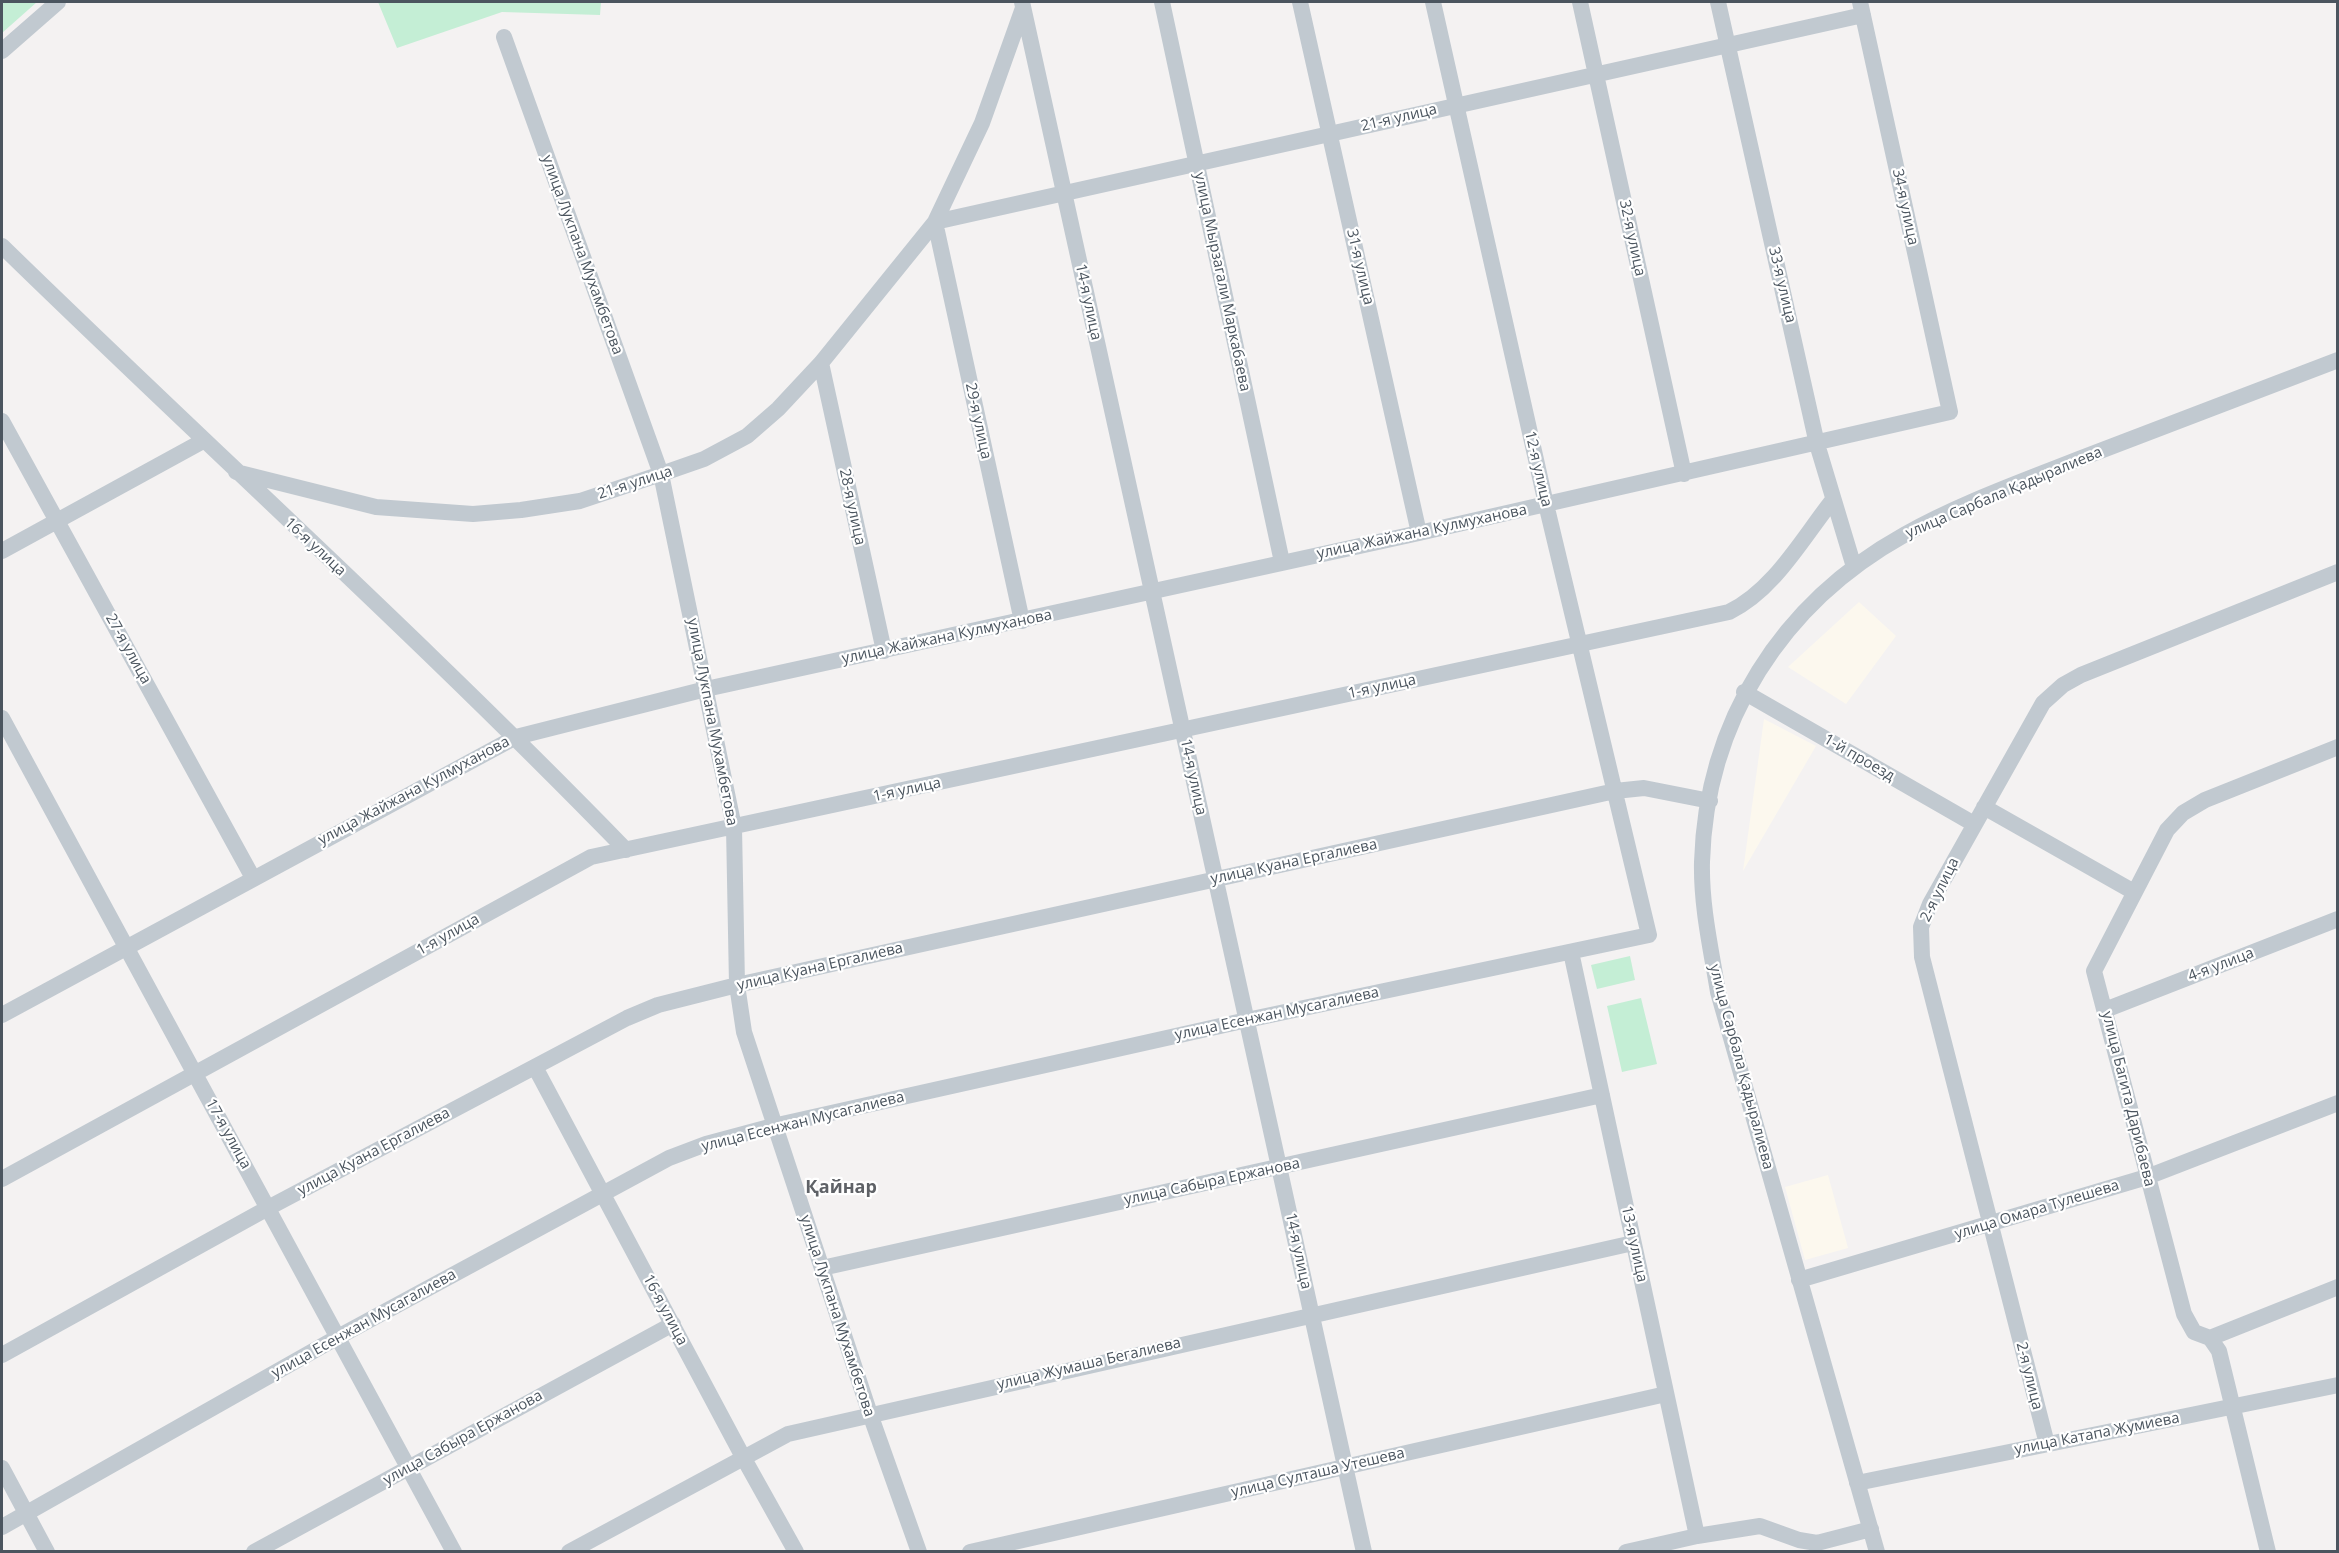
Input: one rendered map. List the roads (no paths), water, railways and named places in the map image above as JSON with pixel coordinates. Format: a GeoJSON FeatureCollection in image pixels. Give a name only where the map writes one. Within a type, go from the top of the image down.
{"type":"FeatureCollection","features":[{"type":"Feature","properties":{"kind":"street"},"geometry":{"type":"LineString","coordinates":[[2,51],[58,2]]}},
{"type":"Feature","properties":{"kind":"street","name":"улица Мырзагали Маркабаева"},"geometry":{"type":"LineString","coordinates":[[1162,2],[1282,562]]}},
{"type":"Feature","properties":{"kind":"street","name":"31-я улица"},"geometry":{"type":"LineString","coordinates":[[1300,2],[1419,533]]}},
{"type":"Feature","properties":{"kind":"street","name":"12-я улица"},"geometry":{"type":"LineString","coordinates":[[1433,2],[1546,504],[1649,935]]}},
{"type":"Feature","properties":{"kind":"street","name":"32-я улица"},"geometry":{"type":"LineString","coordinates":[[1580,2],[1684,474]]}},
{"type":"Feature","properties":{"kind":"street","name":"33-я улица"},"geometry":{"type":"LineString","coordinates":[[1718,2],[1817,444],[1832,501],[1854,567]]}},
{"type":"Feature","properties":{"kind":"street","name":"21-я улица"},"geometry":{"type":"LineString","coordinates":[[236,472],[376,507],[473,514],[521,510],[580,501],[705,459],[747,436],[778,409],[820,363],[935,222],[982,123],[1023,4]]}},
{"type":"Feature","properties":{"kind":"street","name":"14-я улица"},"geometry":{"type":"LineString","coordinates":[[1023,4],[1364,1551]]}},
{"type":"Feature","properties":{"kind":"street","name":"21-я улица"},"geometry":{"type":"LineString","coordinates":[[935,222],[1728,45],[1862,8]]}},
{"type":"Feature","properties":{"kind":"street","name":"34-я улица"},"geometry":{"type":"LineString","coordinates":[[1862,8],[1950,412]]}},
{"type":"Feature","properties":{"kind":"street","name":"улица Лукпана Мухамбетова"},"geometry":{"type":"LineString","coordinates":[[504,37],[661,474],[734,827],[737,985],[744,1032],[773,1126],[870,1414],[919,1551]]}},
{"type":"Feature","properties":{"kind":"street","name":"29-я улица"},"geometry":{"type":"LineString","coordinates":[[935,222],[1022,621]]}},
{"type":"Feature","properties":{"kind":"street","name":"16-я улица"},"geometry":{"type":"LineString","coordinates":[[2,246],[203,441],[516,737],[626,850]]}},
{"type":"Feature","properties":{"kind":"street","name":"улица Сарбала Қадыралиева"},"geometry":{"type":"LineString","coordinates":[[1876,1551],[1718,992],[1703,905],[1702,860],[1710,801],[1723,747],[1744,692],[1791,626],[1854,567],[1904,534],[2025,480],[2337,360]]}},
{"type":"Feature","properties":{"kind":"street","name":"28-я улица"},"geometry":{"type":"LineString","coordinates":[[820,363],[884,651]]}},
{"type":"Feature","properties":{"kind":"street","name":"улица Жайжана Кулмуханова"},"geometry":{"type":"LineString","coordinates":[[4,1009],[126,947],[516,737],[706,689],[1684,474],[1950,412]]}},
{"type":"Feature","properties":{"kind":"street","name":"27-я улица"},"geometry":{"type":"LineString","coordinates":[[2,421],[253,878]]}},
{"type":"Feature","properties":{"kind":"street"},"geometry":{"type":"LineString","coordinates":[[2,551],[203,441]]}},
{"type":"Feature","properties":{"kind":"street","name":"1-я улица"},"geometry":{"type":"LineString","coordinates":[[2,1179],[591,857],[1729,612],[1749,602],[1765,587],[1832,501]]}},
{"type":"Feature","properties":{"kind":"street","name":"2-я улица"},"geometry":{"type":"LineString","coordinates":[[2047,1443],[1922,957],[1921,927],[1930,904],[2043,703],[2063,685],[2081,675],[2337,572]]}},
{"type":"Feature","properties":{"kind":"street","name":"1-й проезд"},"geometry":{"type":"LineString","coordinates":[[1744,692],[1974,824]]}},
{"type":"Feature","properties":{"kind":"street","name":"17-я улица"},"geometry":{"type":"LineString","coordinates":[[2,718],[454,1551]]}},
{"type":"Feature","properties":{"kind":"street","name":"улица Багита Дарибаева"},"geometry":{"type":"LineString","coordinates":[[2268,1551],[2235,1407],[2219,1351],[2210,1338],[2193,1332],[2184,1314],[2094,971],[2167,830],[2184,813],[2205,800],[2337,747]]}},
{"type":"Feature","properties":{"kind":"street","name":"улица Куана Ергалиева"},"geometry":{"type":"LineString","coordinates":[[2,1355],[268,1208],[627,1018],[658,1005],[737,985],[1615,791],[1644,788],[1710,801]]}},
{"type":"Feature","properties":{"kind":"street"},"geometry":{"type":"LineString","coordinates":[[1984,807],[2134,892]]}},
{"type":"Feature","properties":{"kind":"street","name":"4-я улица"},"geometry":{"type":"LineString","coordinates":[[2105,1010],[2337,920]]}},
{"type":"Feature","properties":{"kind":"street","name":"улица Есенжан Мусагалиева"},"geometry":{"type":"LineString","coordinates":[[2,1527],[338,1337],[603,1196],[669,1158],[706,1144],[773,1126],[1247,1020],[1649,935]]}},
{"type":"Feature","properties":{"kind":"street","name":"13-я улица"},"geometry":{"type":"LineString","coordinates":[[1571,952],[1697,1536]]}},
{"type":"Feature","properties":{"kind":"street","name":"16-я улица"},"geometry":{"type":"LineString","coordinates":[[535,1067],[743,1457],[796,1551]]}},
{"type":"Feature","properties":{"kind":"street","name":"улица Сабыра Ержанова"},"geometry":{"type":"LineString","coordinates":[[822,1268],[1602,1095]]}},
{"type":"Feature","properties":{"kind":"street","name":"улица Омара Тулешева"},"geometry":{"type":"LineString","coordinates":[[1799,1280],[2147,1177],[2337,1103]]}},
{"type":"Feature","properties":{"kind":"street","name":"улица Жумаша Бегалиева"},"geometry":{"type":"LineString","coordinates":[[569,1551],[788,1434],[1311,1314],[1634,1243]]}},
{"type":"Feature","properties":{"kind":"street"},"geometry":{"type":"LineString","coordinates":[[2210,1338],[2337,1287]]}},
{"type":"Feature","properties":{"kind":"street","name":"улица Сабыра Ержанова"},"geometry":{"type":"LineString","coordinates":[[254,1551],[673,1324]]}},
{"type":"Feature","properties":{"kind":"street","name":"улица Катапа Жумиева"},"geometry":{"type":"LineString","coordinates":[[1857,1483],[2337,1385]]}},
{"type":"Feature","properties":{"kind":"street","name":"улица Султаша Утешева"},"geometry":{"type":"LineString","coordinates":[[970,1551],[1666,1394]]}},
{"type":"Feature","properties":{"kind":"street"},"geometry":{"type":"LineString","coordinates":[[2,1468],[46,1551]]}},
{"type":"Feature","properties":{"kind":"street"},"geometry":{"type":"LineString","coordinates":[[1626,1551],[1760,1526],[1799,1540],[1817,1543],[1871,1529]]}},
{"type":"Feature","properties":{"kind":"district","name":"Қайнар"},"geometry":{"type":"Point","coordinates":[841,1188]}}]}
